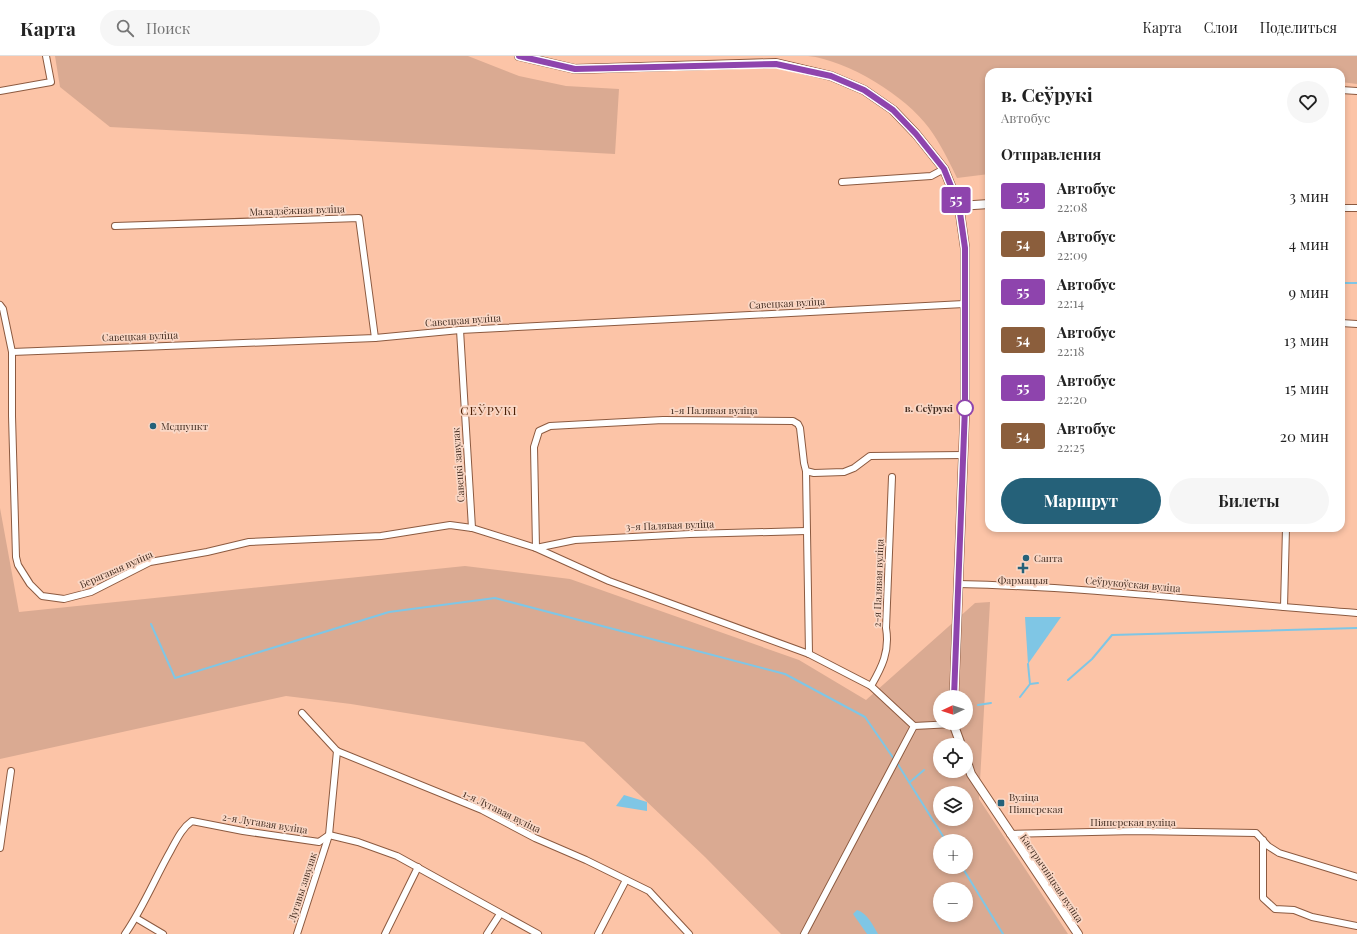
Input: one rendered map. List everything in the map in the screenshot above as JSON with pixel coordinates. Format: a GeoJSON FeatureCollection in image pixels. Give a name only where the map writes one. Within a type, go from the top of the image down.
{"type":"FeatureCollection","features":[{"type":"Feature","properties":{"kind":"street"},"geometry":{"type":"LineString","coordinates":[[0,91],[50,82],[46,56]]}},
{"type":"Feature","properties":{"kind":"street"},"geometry":{"type":"LineString","coordinates":[[519,56],[575,69],[776,64],[831,76],[864,90],[893,110],[916,134],[944,169],[959,206],[965,248],[965,407],[954,690]]}},
{"type":"Feature","properties":{"kind":"street"},"geometry":{"type":"LineString","coordinates":[[1345,90],[1357,91]]}},
{"type":"Feature","properties":{"kind":"street"},"geometry":{"type":"LineString","coordinates":[[842,182],[931,176],[944,169]]}},
{"type":"Feature","properties":{"kind":"street"},"geometry":{"type":"LineString","coordinates":[[959,206],[985,204]]}},
{"type":"Feature","properties":{"kind":"street"},"geometry":{"type":"LineString","coordinates":[[1345,208],[1357,208]]}},
{"type":"Feature","properties":{"kind":"street","name":"Маладзёжная вуліца"},"geometry":{"type":"LineString","coordinates":[[115,226],[359,218],[375,338]]}},
{"type":"Feature","properties":{"kind":"street","name":"Савецкая вуліца"},"geometry":{"type":"LineString","coordinates":[[12,352],[375,338],[460,330],[964,304]]}},
{"type":"Feature","properties":{"kind":"street"},"geometry":{"type":"LineString","coordinates":[[0,305],[3,309],[12,352]]}},
{"type":"Feature","properties":{"kind":"street"},"geometry":{"type":"LineString","coordinates":[[1345,323],[1357,324]]}},
{"type":"Feature","properties":{"kind":"street","name":"Савецкі завулак"},"geometry":{"type":"LineString","coordinates":[[460,330],[472,528]]}},
{"type":"Feature","properties":{"kind":"street","name":"Берагавая вуліца"},"geometry":{"type":"LineString","coordinates":[[12,352],[12,416],[16,557],[18,565],[30,584],[42,596],[52,598],[71,598],[91,592],[150,562],[207,552],[249,542],[381,536],[450,525],[472,528],[536,548],[609,581],[809,654],[871,686],[914,726]]}},
{"type":"Feature","properties":{"kind":"street","name":"1-я Палявая вуліца"},"geometry":{"type":"LineString","coordinates":[[536,548],[534,446],[539,431],[550,426],[663,420],[793,421],[798,424],[800,428],[806,471],[809,654]]}},
{"type":"Feature","properties":{"kind":"street"},"geometry":{"type":"LineString","coordinates":[[806,471],[814,473],[844,472],[854,468],[870,456],[963,455]]}},
{"type":"Feature","properties":{"kind":"street","name":"2-я Палявая вуліца"},"geometry":{"type":"LineString","coordinates":[[871,686],[884,661],[888,639],[886,628],[892,477]]}},
{"type":"Feature","properties":{"kind":"street","name":"3-я Палявая вуліца"},"geometry":{"type":"LineString","coordinates":[[536,548],[575,540],[690,534],[806,531]]}},
{"type":"Feature","properties":{"kind":"street"},"geometry":{"type":"LineString","coordinates":[[1284,607],[1286,532]]}},
{"type":"Feature","properties":{"kind":"street","name":"Сеўрукоўская вуліца"},"geometry":{"type":"LineString","coordinates":[[958,584],[1081,589],[1357,613]]}},
{"type":"Feature","properties":{"kind":"street","name":"1-я Лугавая вуліца"},"geometry":{"type":"LineString","coordinates":[[302,713],[336,751],[482,810],[535,838],[586,860],[648,891],[689,934]]}},
{"type":"Feature","properties":{"kind":"street"},"geometry":{"type":"LineString","coordinates":[[804,934],[914,726],[933,725]]}},
{"type":"Feature","properties":{"kind":"street","name":"Лугавы завулак"},"geometry":{"type":"LineString","coordinates":[[297,934],[329,835],[336,751]]}},
{"type":"Feature","properties":{"kind":"street"},"geometry":{"type":"LineString","coordinates":[[0,848],[11,771]]}},
{"type":"Feature","properties":{"kind":"street","name":"Кастрычніцкая вуліца"},"geometry":{"type":"LineString","coordinates":[[973,777],[1078,934]]}},
{"type":"Feature","properties":{"kind":"street","name":"2-я Лугавая вуліца"},"geometry":{"type":"LineString","coordinates":[[125,934],[136,918],[159,870],[185,826],[192,821],[243,831],[319,842],[329,835]]}},
{"type":"Feature","properties":{"kind":"street","name":"Піянерская вуліца"},"geometry":{"type":"LineString","coordinates":[[1010,834],[1135,831],[1256,833],[1263,840]]}},
{"type":"Feature","properties":{"kind":"street"},"geometry":{"type":"LineString","coordinates":[[329,835],[358,842],[397,856],[538,934]]}},
{"type":"Feature","properties":{"kind":"street"},"geometry":{"type":"LineString","coordinates":[[1263,840],[1279,853],[1357,877]]}},
{"type":"Feature","properties":{"kind":"street"},"geometry":{"type":"LineString","coordinates":[[1263,840],[1263,898],[1275,909],[1294,910],[1312,917],[1357,926]]}},
{"type":"Feature","properties":{"kind":"street"},"geometry":{"type":"LineString","coordinates":[[385,934],[418,867]]}},
{"type":"Feature","properties":{"kind":"street"},"geometry":{"type":"LineString","coordinates":[[598,934],[626,880]]}},
{"type":"Feature","properties":{"kind":"street"},"geometry":{"type":"LineString","coordinates":[[487,934],[500,914]]}},
{"type":"Feature","properties":{"kind":"street"},"geometry":{"type":"LineString","coordinates":[[136,918],[163,934]]}},
{"type":"Feature","properties":{"kind":"shaded area"},"geometry":{"type":"Polygon","coordinates":[[[55,56],[468,56],[519,76],[566,86],[619,89],[615,154],[110,127],[60,87],[55,56]]]}},
{"type":"Feature","properties":{"kind":"shaded area"},"geometry":{"type":"Polygon","coordinates":[[[808,56],[1357,56],[1357,84],[1345,82],[1345,68],[985,68],[985,174],[957,178],[944,152],[929,128],[906,104],[891,92],[857,72],[840,64],[808,56]]]}},
{"type":"Feature","properties":{"kind":"shaded area"},"geometry":{"type":"Polygon","coordinates":[[[0,508],[19,612],[465,566],[570,579],[799,660],[866,700],[975,603],[990,602],[979,799],[1068,934],[781,934],[705,857],[584,742],[351,704],[286,696],[0,759],[0,508]]]}},
{"type":"Feature","properties":{"kind":"water"},"geometry":{"type":"Polygon","coordinates":[[[1025,617],[1061,617],[1028,664],[1025,617]]]}},
{"type":"Feature","properties":{"kind":"water"},"geometry":{"type":"Polygon","coordinates":[[[624,795],[647,802],[647,811],[616,806],[624,795]]]}},
{"type":"Feature","properties":{"kind":"water"},"geometry":{"type":"Polygon","coordinates":[[[857,910],[867,917],[878,934],[867,934],[853,914],[857,910]]]}},
{"type":"Feature","properties":{"kind":"waterway"},"geometry":{"type":"LineString","coordinates":[[1345,283],[1357,283]]}},
{"type":"Feature","properties":{"kind":"waterway"},"geometry":{"type":"LineString","coordinates":[[151,624],[175,678],[389,612],[495,598],[785,674],[865,717],[894,759]]}},
{"type":"Feature","properties":{"kind":"waterway"},"geometry":{"type":"LineString","coordinates":[[1068,680],[1092,659],[1112,635],[1357,628]]}},
{"type":"Feature","properties":{"kind":"waterway"},"geometry":{"type":"LineString","coordinates":[[1020,697],[1030,684],[1028,664]]}},
{"type":"Feature","properties":{"kind":"waterway"},"geometry":{"type":"LineString","coordinates":[[1030,684],[1038,683]]}},
{"type":"Feature","properties":{"kind":"waterway"},"geometry":{"type":"LineString","coordinates":[[978,705],[991,703]]}},
{"type":"Feature","properties":{"kind":"waterway"},"geometry":{"type":"LineString","coordinates":[[897,763],[942,834]]}},
{"type":"Feature","properties":{"kind":"waterway"},"geometry":{"type":"LineString","coordinates":[[910,782],[924,770]]}},
{"type":"Feature","properties":{"kind":"waterway"},"geometry":{"type":"LineString","coordinates":[[966,874],[1003,934]]}},
{"type":"Feature","properties":{"kind":"bus line","name":"55"},"geometry":{"type":"LineString","coordinates":[[519,56],[575,69],[776,64],[831,76],[864,90],[893,110],[916,134],[944,169],[959,206],[965,248],[965,407],[954,690]]}},
{"type":"Feature","properties":{"kind":"place","name":"в. Сеўрукі"},"geometry":{"type":"Point","coordinates":[965,408]}},
{"type":"Feature","properties":{"kind":"place","name":"Медпункт"},"geometry":{"type":"Point","coordinates":[153,426]}},
{"type":"Feature","properties":{"kind":"place","name":"Санта"},"geometry":{"type":"Point","coordinates":[1026,558]}},
{"type":"Feature","properties":{"kind":"place","name":"Фармацыя"},"geometry":{"type":"Point","coordinates":[1023,568]}},
{"type":"Feature","properties":{"kind":"place","name":"Вуліца Піянерская"},"geometry":{"type":"Point","coordinates":[1001,803]}},
{"type":"Feature","properties":{"kind":"district","name":"СЕЎРУКІ"},"geometry":{"type":"Point","coordinates":[489,411]}}]}
